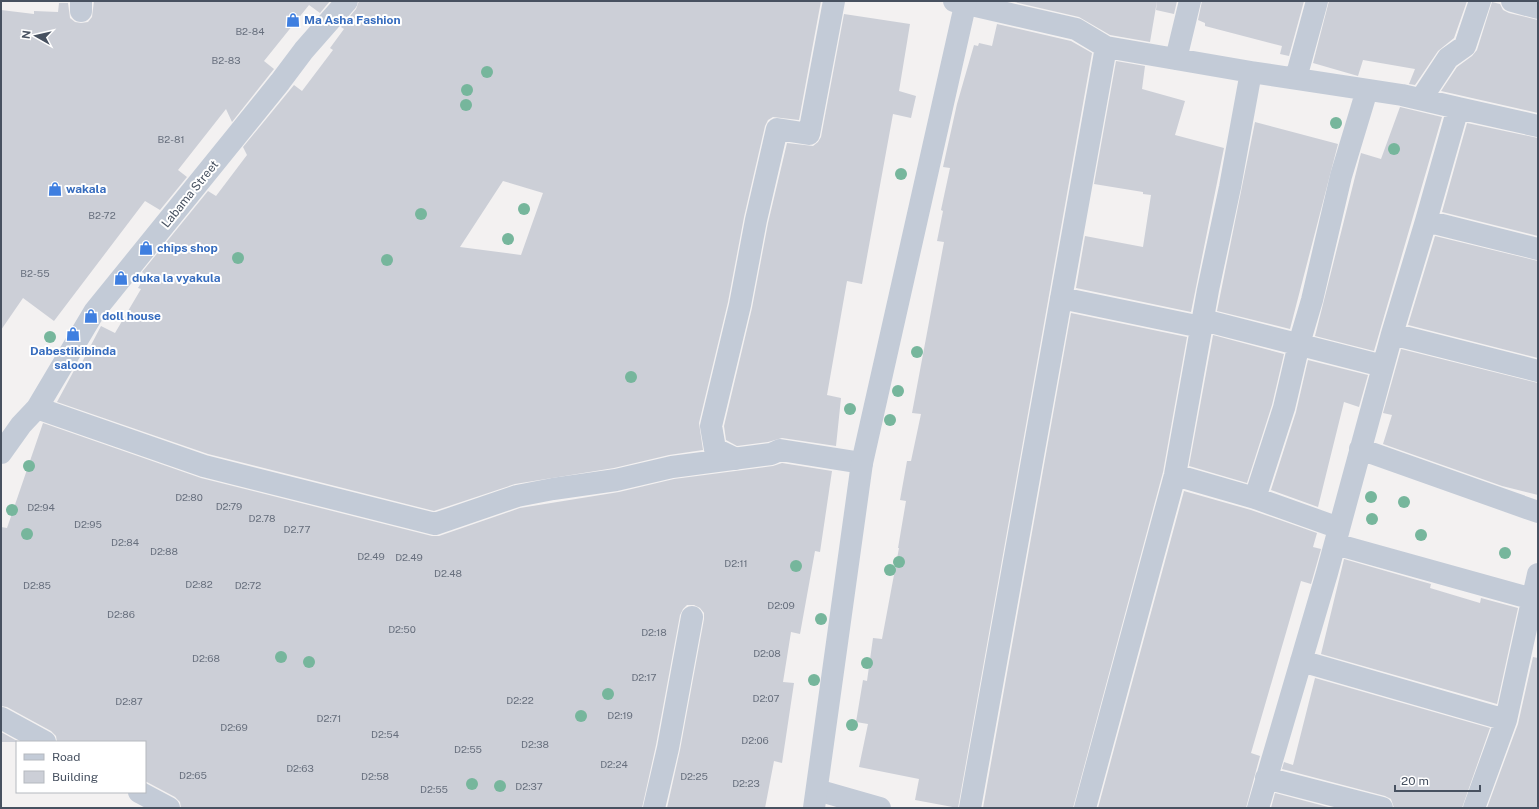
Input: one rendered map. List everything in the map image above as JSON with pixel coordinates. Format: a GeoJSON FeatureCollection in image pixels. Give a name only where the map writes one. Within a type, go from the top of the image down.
{"type":"FeatureCollection","features":[{"type":"Feature","properties":{"kind":"street"},"geometry":{"type":"LineString","coordinates":[[736,459],[715,449],[711,426],[740,305],[756,220],[777,129],[809,134],[834,1]]}},
{"type":"Feature","properties":{"kind":"street"},"geometry":{"type":"LineString","coordinates":[[1176,59],[1190,1]]}},
{"type":"Feature","properties":{"kind":"street"},"geometry":{"type":"LineString","coordinates":[[1296,78],[1317,1]]}},
{"type":"Feature","properties":{"kind":"street"},"geometry":{"type":"LineString","coordinates":[[1421,99],[1448,58],[1465,46],[1480,1]]}},
{"type":"Feature","properties":{"kind":"street"},"geometry":{"type":"LineString","coordinates":[[1512,1],[1538,8]]}},
{"type":"Feature","properties":{"kind":"street"},"geometry":{"type":"LineString","coordinates":[[880,808],[815,799],[862,463],[962,2],[1076,28],[1106,47],[1421,99],[1538,126]]}},
{"type":"Feature","properties":{"kind":"street","name":"Labama Street"},"geometry":{"type":"LineString","coordinates":[[1,453],[21,425],[37,408],[94,312],[280,82],[341,3]]}},
{"type":"Feature","properties":{"kind":"street"},"geometry":{"type":"LineString","coordinates":[[970,808],[1106,47]]}},
{"type":"Feature","properties":{"kind":"street"},"geometry":{"type":"LineString","coordinates":[[1085,808],[1175,475],[1202,324],[1230,187],[1251,72]]}},
{"type":"Feature","properties":{"kind":"street"},"geometry":{"type":"LineString","coordinates":[[1254,498],[1284,408],[1299,344],[1312,300],[1341,176],[1367,90]]}},
{"type":"Feature","properties":{"kind":"street"},"geometry":{"type":"LineString","coordinates":[[1258,808],[1337,536],[1392,334],[1458,108]]}},
{"type":"Feature","properties":{"kind":"street"},"geometry":{"type":"LineString","coordinates":[[1426,220],[1538,249]]}},
{"type":"Feature","properties":{"kind":"street"},"geometry":{"type":"LineString","coordinates":[[1061,298],[1202,324],[1299,344],[1383,366]]}},
{"type":"Feature","properties":{"kind":"street"},"geometry":{"type":"LineString","coordinates":[[1392,334],[1538,371]]}},
{"type":"Feature","properties":{"kind":"street"},"geometry":{"type":"LineString","coordinates":[[37,408],[204,466],[435,524],[517,496],[616,480],[672,467],[771,454],[780,450],[862,463]]}},
{"type":"Feature","properties":{"kind":"street"},"geometry":{"type":"LineString","coordinates":[[1360,449],[1538,512]]}},
{"type":"Feature","properties":{"kind":"street"},"geometry":{"type":"LineString","coordinates":[[1175,475],[1254,498],[1337,536],[1533,599]]}},
{"type":"Feature","properties":{"kind":"street"},"geometry":{"type":"LineString","coordinates":[[1474,808],[1506,720],[1538,574]]}},
{"type":"Feature","properties":{"kind":"street"},"geometry":{"type":"LineString","coordinates":[[654,808],[668,748],[692,617]]}},
{"type":"Feature","properties":{"kind":"street"},"geometry":{"type":"LineString","coordinates":[[1301,661],[1506,720]]}},
{"type":"Feature","properties":{"kind":"street"},"geometry":{"type":"LineString","coordinates":[[1,718],[42,741]]}},
{"type":"Feature","properties":{"kind":"street"},"geometry":{"type":"LineString","coordinates":[[1266,778],[1382,808]]}},
{"type":"Feature","properties":{"kind":"street"},"geometry":{"type":"LineString","coordinates":[[141,793],[169,808]]}},
{"type":"Feature","properties":{"kind":"building"},"geometry":{"type":"Polygon","coordinates":[[[94,1],[330,1],[320,13],[309,5],[264,61],[274,69],[232,122],[226,109],[178,170],[187,177],[160,210],[145,201],[54,321],[23,298],[1,330],[1,10],[34,14],[34,11],[58,12],[59,3],[68,3],[70,18],[75,22],[81,23],[88,22],[92,17],[94,1]]]}},
{"type":"Feature","properties":{"kind":"building"},"geometry":{"type":"Polygon","coordinates":[[[359,1],[821,1],[799,120],[773,117],[768,120],[765,126],[744,217],[728,302],[699,423],[703,450],[669,455],[614,468],[515,484],[434,511],[208,454],[57,402],[77,365],[80,366],[101,326],[115,333],[141,289],[138,288],[146,275],[142,272],[208,191],[216,196],[247,155],[243,147],[294,85],[302,91],[333,50],[330,48],[344,29],[341,27],[356,9],[359,1]],[[503,181],[460,247],[521,255],[543,193],[503,181]]]}},
{"type":"Feature","properties":{"kind":"building"},"geometry":{"type":"Polygon","coordinates":[[[1010,1],[1157,1],[1150,42],[1110,35],[1079,17],[1010,1]]]}},
{"type":"Feature","properties":{"kind":"building"},"geometry":{"type":"Polygon","coordinates":[[[1157,1],[1177,1],[1174,14],[1156,10],[1157,1]]]}},
{"type":"Feature","properties":{"kind":"building"},"geometry":{"type":"Polygon","coordinates":[[[1202,1],[1304,1],[1289,56],[1280,54],[1282,46],[1205,26],[1205,23],[1198,20],[1202,1]]]}},
{"type":"Feature","properties":{"kind":"building"},"geometry":{"type":"Polygon","coordinates":[[[1329,1],[1467,1],[1454,38],[1438,51],[1415,85],[1409,84],[1415,69],[1363,60],[1358,76],[1313,63],[1329,1]]]}},
{"type":"Feature","properties":{"kind":"building"},"geometry":{"type":"Polygon","coordinates":[[[1492,2],[1500,4],[1503,10],[1509,13],[1538,20],[1538,113],[1441,91],[1457,67],[1472,56],[1477,50],[1492,2]]]}},
{"type":"Feature","properties":{"kind":"building"},"geometry":{"type":"Polygon","coordinates":[[[844,14],[910,24],[899,91],[916,96],[911,118],[893,114],[862,284],[847,281],[827,395],[841,398],[836,446],[782,438],[768,442],[737,446],[726,440],[724,426],[752,308],[768,223],[787,143],[813,146],[821,137],[844,14]]]}},
{"type":"Feature","properties":{"kind":"building"},"geometry":{"type":"Polygon","coordinates":[[[997,24],[1071,41],[1092,53],[958,808],[915,800],[919,779],[859,767],[868,724],[856,722],[863,680],[867,681],[873,638],[882,639],[906,501],[900,500],[907,461],[911,461],[921,414],[912,413],[944,242],[937,241],[943,211],[941,210],[950,168],[943,167],[957,104],[974,45],[978,46],[979,43],[992,46],[997,24]]]}},
{"type":"Feature","properties":{"kind":"building"},"geometry":{"type":"Polygon","coordinates":[[[1116,61],[1145,66],[1142,89],[1185,101],[1175,135],[1224,148],[1191,312],[1076,288],[1085,236],[1143,247],[1151,195],[1143,194],[1143,192],[1094,184],[1116,61]]]}},
{"type":"Feature","properties":{"kind":"building"},"geometry":{"type":"Polygon","coordinates":[[[1400,107],[1442,117],[1374,351],[1315,336],[1361,153],[1381,159],[1400,107]]]}},
{"type":"Feature","properties":{"kind":"building"},"geometry":{"type":"Polygon","coordinates":[[[1255,122],[1338,144],[1290,329],[1217,311],[1255,122]]]}},
{"type":"Feature","properties":{"kind":"building"},"geometry":{"type":"Polygon","coordinates":[[[1467,123],[1538,138],[1538,236],[1442,212],[1467,123]]]}},
{"type":"Feature","properties":{"kind":"building"},"geometry":{"type":"Polygon","coordinates":[[[1435,236],[1538,261],[1538,358],[1408,325],[1435,236]]]}},
{"type":"Feature","properties":{"kind":"building"},"geometry":{"type":"Polygon","coordinates":[[[1071,313],[1187,337],[1163,472],[1073,808],[983,808],[1071,313]]]}},
{"type":"Feature","properties":{"kind":"building"},"geometry":{"type":"Polygon","coordinates":[[[1213,335],[1284,354],[1272,405],[1247,483],[1189,466],[1213,335]]]}},
{"type":"Feature","properties":{"kind":"building"},"geometry":{"type":"Polygon","coordinates":[[[1401,349],[1538,383],[1538,495],[1502,486],[1383,444],[1392,415],[1383,413],[1401,349]]]}},
{"type":"Feature","properties":{"kind":"building"},"geometry":{"type":"Polygon","coordinates":[[[1308,360],[1368,375],[1359,407],[1344,402],[1318,507],[1271,490],[1296,412],[1308,360]]]}},
{"type":"Feature","properties":{"kind":"building"},"geometry":{"type":"Polygon","coordinates":[[[43,423],[201,478],[432,536],[439,536],[520,508],[619,492],[674,479],[773,466],[782,463],[832,471],[820,552],[815,551],[800,634],[791,632],[783,682],[794,683],[782,763],[774,761],[765,808],[667,808],[680,750],[704,619],[704,613],[700,608],[694,605],[687,605],[680,615],[656,745],[642,808],[181,808],[180,802],[175,797],[146,782],[146,741],[57,741],[56,736],[51,731],[7,707],[1,706],[1,527],[7,528],[43,423]]]}},
{"type":"Feature","properties":{"kind":"building"},"geometry":{"type":"Polygon","coordinates":[[[1184,491],[1251,510],[1317,533],[1313,547],[1321,549],[1311,584],[1301,581],[1251,753],[1260,756],[1246,808],[1098,808],[1184,491]]]}},
{"type":"Feature","properties":{"kind":"building"},"geometry":{"type":"Polygon","coordinates":[[[1344,559],[1431,584],[1430,588],[1480,603],[1481,598],[1518,608],[1497,704],[1321,654],[1344,559]]]}},
{"type":"Feature","properties":{"kind":"building"},"geometry":{"type":"Polygon","coordinates":[[[1533,657],[1538,658],[1538,808],[1487,808],[1518,724],[1533,657]]]}},
{"type":"Feature","properties":{"kind":"building"},"geometry":{"type":"Polygon","coordinates":[[[1315,678],[1490,728],[1462,808],[1394,808],[1391,799],[1385,796],[1282,769],[1284,762],[1293,765],[1315,678]]]}},
{"type":"Feature","properties":{"kind":"building"},"geometry":{"type":"Polygon","coordinates":[[[1,732],[17,741],[16,742],[1,742],[1,732]]]}},
{"type":"Feature","properties":{"kind":"building"},"geometry":{"type":"Polygon","coordinates":[[[1275,793],[1332,808],[1271,808],[1275,793]]]}},
{"type":"Feature","properties":{"kind":"place","name":"Ma Asha Fashion"},"geometry":{"type":"Point","coordinates":[293,20]}},
{"type":"Feature","properties":{"kind":"place","name":"wakala"},"geometry":{"type":"Point","coordinates":[55,189]}},
{"type":"Feature","properties":{"kind":"place","name":"chips shop"},"geometry":{"type":"Point","coordinates":[146,248]}},
{"type":"Feature","properties":{"kind":"place","name":"duka la vyakula"},"geometry":{"type":"Point","coordinates":[121,278]}},
{"type":"Feature","properties":{"kind":"place","name":"doll house"},"geometry":{"type":"Point","coordinates":[91,316]}},
{"type":"Feature","properties":{"kind":"place","name":"Dabestikibinda saloon"},"geometry":{"type":"Point","coordinates":[73,334]}}]}
